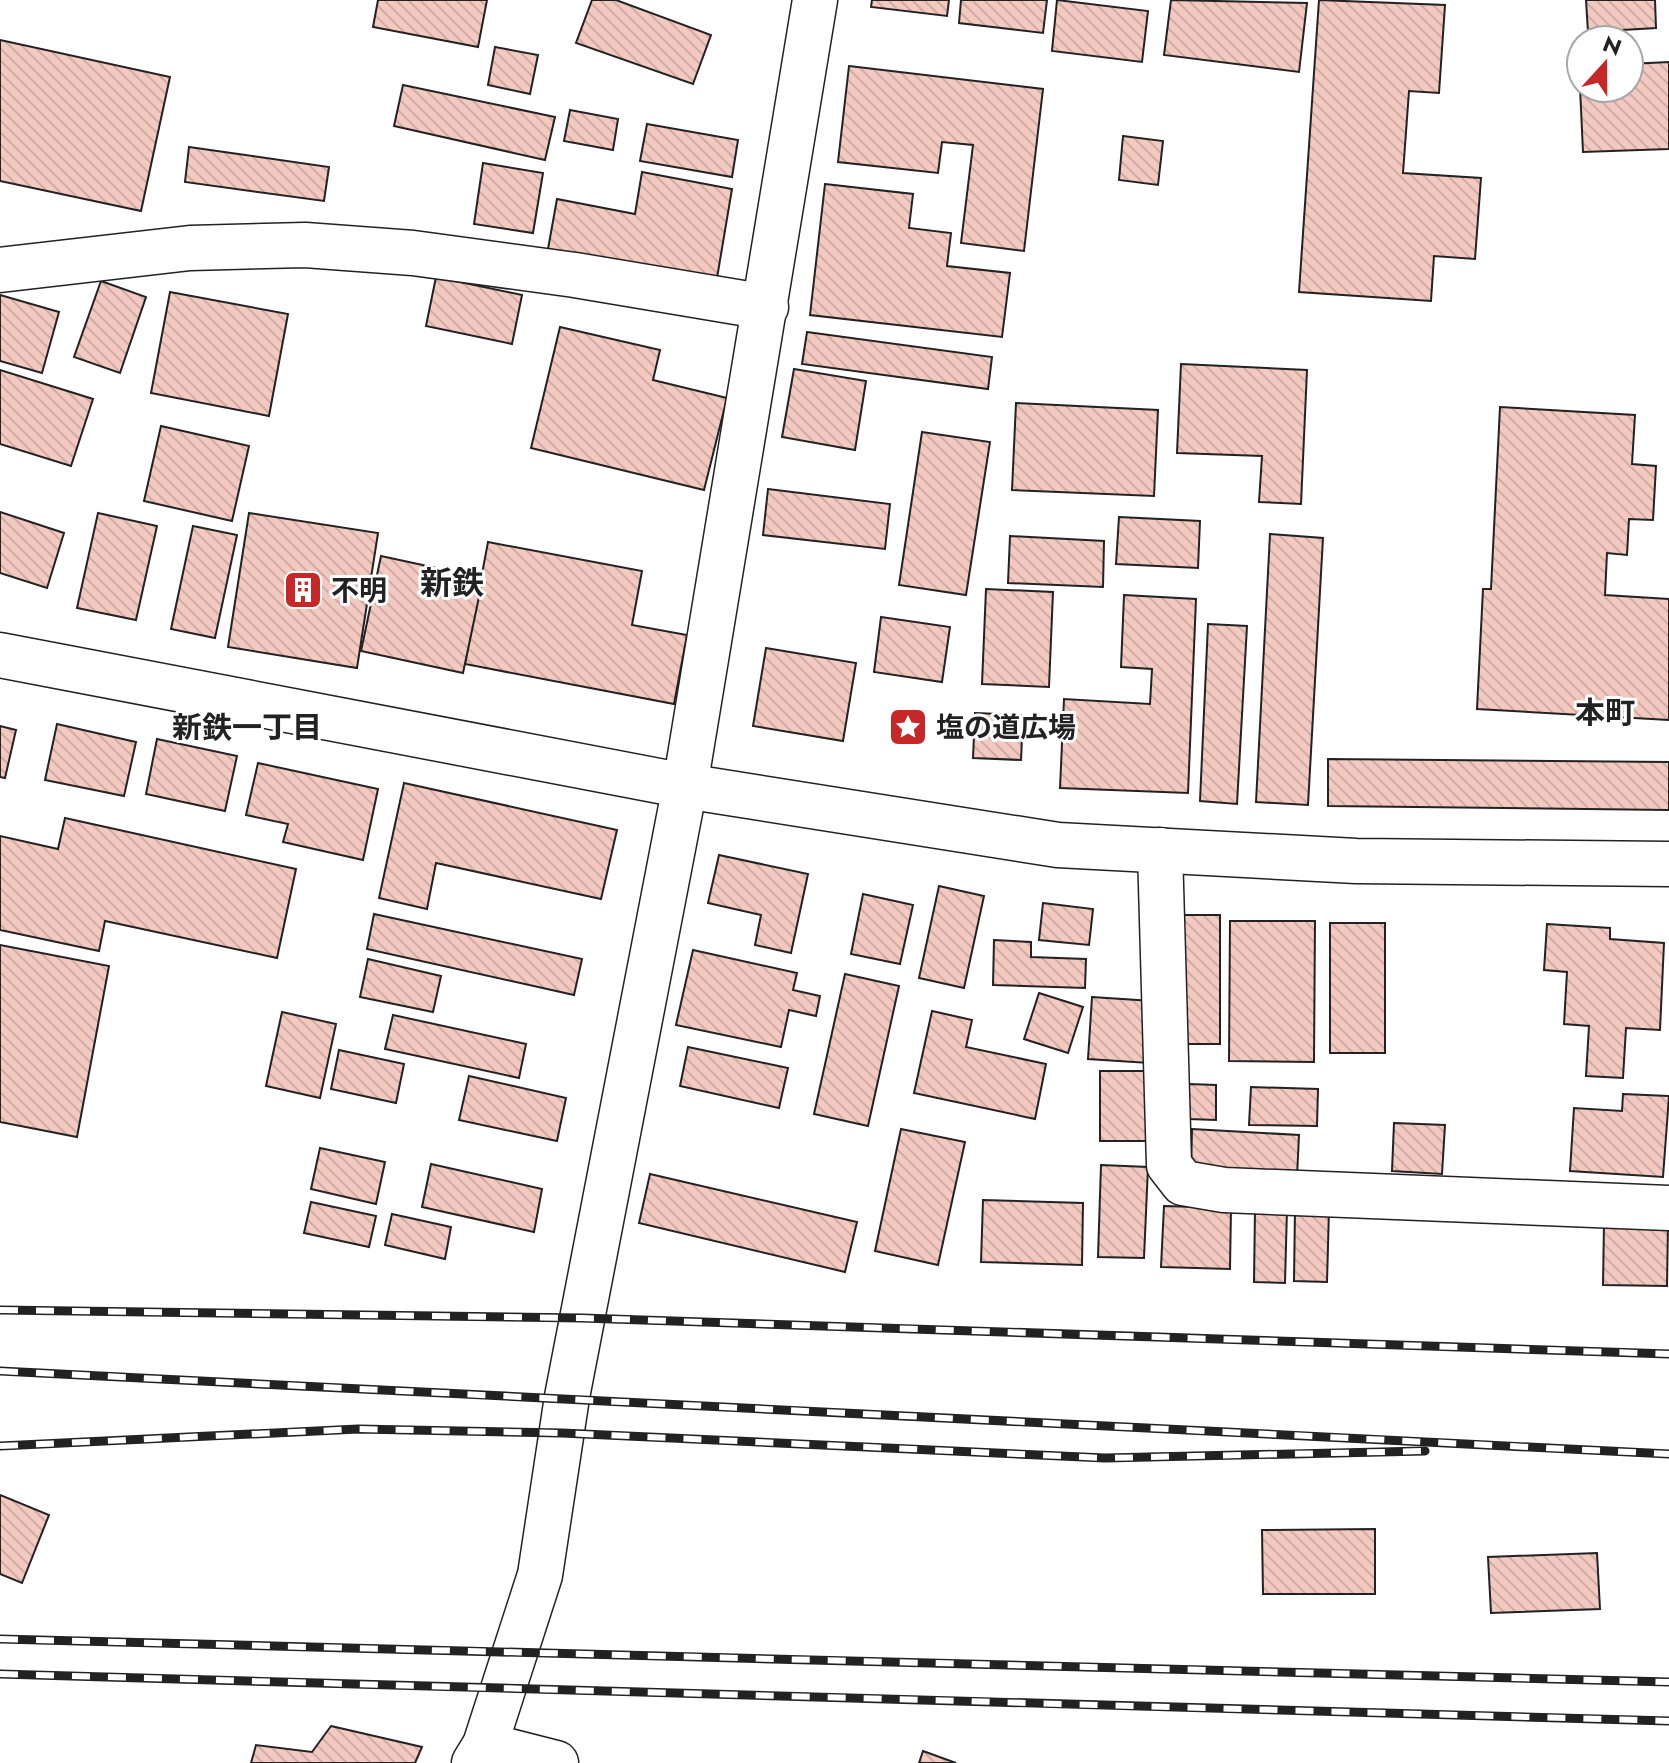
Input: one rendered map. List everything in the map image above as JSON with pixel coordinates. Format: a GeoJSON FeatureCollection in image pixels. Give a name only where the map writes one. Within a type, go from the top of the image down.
{"type":"FeatureCollection","features":[{"type":"Feature","properties":{"kind":"street"},"geometry":{"type":"LineString","coordinates":[[556,1763],[480,1754],[540,1575],[567,1397],[685,786],[815,0]]}},
{"type":"Feature","properties":{"kind":"street"},"geometry":{"type":"LineString","coordinates":[[0,270],[190,248],[305,245],[413,253],[766,307]]}},
{"type":"Feature","properties":{"kind":"street"},"geometry":{"type":"LineString","coordinates":[[0,655],[685,786],[1058,845],[1356,861],[1669,864]]}},
{"type":"Feature","properties":{"kind":"street"},"geometry":{"type":"LineString","coordinates":[[1160,850],[1169,1165],[1183,1183],[1224,1190],[1669,1208]]}},
{"type":"Feature","properties":{"kind":"building"},"geometry":{"type":"Polygon","coordinates":[[[378,0],[487,0],[478,47],[373,27],[378,0]]]}},
{"type":"Feature","properties":{"kind":"building"},"geometry":{"type":"Polygon","coordinates":[[[592,0],[616,0],[711,35],[693,84],[576,43],[592,0]]]}},
{"type":"Feature","properties":{"kind":"building"},"geometry":{"type":"Polygon","coordinates":[[[872,0],[949,0],[947,16],[871,7],[872,0]]]}},
{"type":"Feature","properties":{"kind":"building"},"geometry":{"type":"Polygon","coordinates":[[[961,0],[1047,0],[1043,33],[959,23],[961,0]]]}},
{"type":"Feature","properties":{"kind":"building"},"geometry":{"type":"Polygon","coordinates":[[[1057,0],[1148,11],[1142,62],[1052,51],[1057,0]]]}},
{"type":"Feature","properties":{"kind":"building"},"geometry":{"type":"Polygon","coordinates":[[[1171,0],[1307,3],[1299,72],[1164,55],[1171,0]]]}},
{"type":"Feature","properties":{"kind":"building"},"geometry":{"type":"Polygon","coordinates":[[[1319,0],[1445,5],[1439,93],[1409,91],[1403,173],[1481,178],[1475,259],[1434,256],[1431,301],[1299,292],[1319,0]]]}},
{"type":"Feature","properties":{"kind":"building"},"geometry":{"type":"Polygon","coordinates":[[[1586,0],[1655,0],[1656,28],[1645,29],[1645,24],[1588,24],[1586,0]]]}},
{"type":"Feature","properties":{"kind":"building"},"geometry":{"type":"Polygon","coordinates":[[[0,40],[170,77],[141,211],[0,181],[0,40]]]}},
{"type":"Feature","properties":{"kind":"building"},"geometry":{"type":"Polygon","coordinates":[[[495,47],[538,55],[530,94],[488,85],[495,47]]]}},
{"type":"Feature","properties":{"kind":"building"},"geometry":{"type":"Polygon","coordinates":[[[1669,62],[1669,149],[1583,152],[1581,104],[1645,104],[1645,63],[1669,62]]]}},
{"type":"Feature","properties":{"kind":"building"},"geometry":{"type":"Polygon","coordinates":[[[849,66],[1043,89],[1024,251],[961,243],[973,145],[942,142],[938,173],[838,162],[849,66]]]}},
{"type":"Feature","properties":{"kind":"building"},"geometry":{"type":"Polygon","coordinates":[[[403,85],[555,117],[545,160],[394,126],[403,85]]]}},
{"type":"Feature","properties":{"kind":"building"},"geometry":{"type":"Polygon","coordinates":[[[570,110],[618,119],[613,150],[564,141],[570,110]]]}},
{"type":"Feature","properties":{"kind":"building"},"geometry":{"type":"Polygon","coordinates":[[[647,124],[738,140],[732,177],[640,161],[647,124]]]}},
{"type":"Feature","properties":{"kind":"building"},"geometry":{"type":"Polygon","coordinates":[[[1123,136],[1163,141],[1158,185],[1119,180],[1123,136]]]}},
{"type":"Feature","properties":{"kind":"building"},"geometry":{"type":"Polygon","coordinates":[[[189,147],[329,167],[324,201],[185,182],[189,147]]]}},
{"type":"Feature","properties":{"kind":"building"},"geometry":{"type":"Polygon","coordinates":[[[483,163],[543,173],[533,233],[474,224],[483,163]]]}},
{"type":"Feature","properties":{"kind":"building"},"geometry":{"type":"Polygon","coordinates":[[[642,172],[732,189],[717,278],[548,249],[557,199],[635,214],[642,172]]]}},
{"type":"Feature","properties":{"kind":"building"},"geometry":{"type":"Polygon","coordinates":[[[825,184],[913,194],[909,228],[951,233],[947,266],[1010,273],[1002,337],[810,315],[825,184]]]}},
{"type":"Feature","properties":{"kind":"building"},"geometry":{"type":"Polygon","coordinates":[[[436,277],[522,295],[512,344],[426,326],[436,277]]]}},
{"type":"Feature","properties":{"kind":"building"},"geometry":{"type":"Polygon","coordinates":[[[101,281],[146,297],[120,373],[74,357],[101,281]]]}},
{"type":"Feature","properties":{"kind":"building"},"geometry":{"type":"Polygon","coordinates":[[[170,292],[288,314],[269,416],[151,393],[170,292]]]}},
{"type":"Feature","properties":{"kind":"building"},"geometry":{"type":"Polygon","coordinates":[[[0,295],[59,312],[42,373],[0,361],[0,295]]]}},
{"type":"Feature","properties":{"kind":"building"},"geometry":{"type":"Polygon","coordinates":[[[560,327],[660,350],[653,380],[727,398],[704,490],[531,448],[560,327]]]}},
{"type":"Feature","properties":{"kind":"building"},"geometry":{"type":"Polygon","coordinates":[[[807,332],[992,357],[988,389],[802,364],[807,332]]]}},
{"type":"Feature","properties":{"kind":"building"},"geometry":{"type":"Polygon","coordinates":[[[1181,364],[1307,370],[1301,504],[1259,502],[1262,456],[1177,453],[1181,364]]]}},
{"type":"Feature","properties":{"kind":"building"},"geometry":{"type":"Polygon","coordinates":[[[794,369],[866,381],[855,450],[782,437],[794,369]]]}},
{"type":"Feature","properties":{"kind":"building"},"geometry":{"type":"Polygon","coordinates":[[[0,370],[93,399],[71,466],[0,444],[0,370]]]}},
{"type":"Feature","properties":{"kind":"building"},"geometry":{"type":"Polygon","coordinates":[[[1016,403],[1158,410],[1154,496],[1012,490],[1016,403]]]}},
{"type":"Feature","properties":{"kind":"building"},"geometry":{"type":"Polygon","coordinates":[[[1500,407],[1635,415],[1632,464],[1656,466],[1653,520],[1629,519],[1627,555],[1607,553],[1605,595],[1669,599],[1669,720],[1477,709],[1483,589],[1491,589],[1500,407]]]}},
{"type":"Feature","properties":{"kind":"building"},"geometry":{"type":"Polygon","coordinates":[[[161,426],[249,446],[232,521],[144,501],[161,426]]]}},
{"type":"Feature","properties":{"kind":"building"},"geometry":{"type":"Polygon","coordinates":[[[922,432],[990,442],[966,595],[899,585],[922,432]]]}},
{"type":"Feature","properties":{"kind":"building"},"geometry":{"type":"Polygon","coordinates":[[[768,489],[890,504],[885,549],[763,535],[768,489]]]}},
{"type":"Feature","properties":{"kind":"building"},"geometry":{"type":"Polygon","coordinates":[[[0,512],[64,533],[47,588],[0,573],[0,512]]]}},
{"type":"Feature","properties":{"kind":"building"},"geometry":{"type":"Polygon","coordinates":[[[98,513],[157,526],[136,620],[77,608],[98,513]]]}},
{"type":"Feature","properties":{"kind":"building","name":"不明"},"geometry":{"type":"Polygon","coordinates":[[[249,513],[378,533],[357,668],[228,647],[249,513]]]}},
{"type":"Feature","properties":{"kind":"building"},"geometry":{"type":"Polygon","coordinates":[[[1119,517],[1200,521],[1198,568],[1116,564],[1119,517]]]}},
{"type":"Feature","properties":{"kind":"building"},"geometry":{"type":"Polygon","coordinates":[[[193,526],[237,535],[215,638],[171,629],[193,526]]]}},
{"type":"Feature","properties":{"kind":"building"},"geometry":{"type":"Polygon","coordinates":[[[1270,534],[1323,538],[1308,805],[1256,802],[1270,534]]]}},
{"type":"Feature","properties":{"kind":"building"},"geometry":{"type":"Polygon","coordinates":[[[1010,536],[1104,541],[1103,587],[1008,583],[1010,536]]]}},
{"type":"Feature","properties":{"kind":"building"},"geometry":{"type":"Polygon","coordinates":[[[488,542],[642,571],[632,625],[687,635],[674,704],[465,664],[488,542]]]}},
{"type":"Feature","properties":{"kind":"building"},"geometry":{"type":"Polygon","coordinates":[[[381,556],[483,578],[463,673],[361,651],[381,556]]]}},
{"type":"Feature","properties":{"kind":"building"},"geometry":{"type":"Polygon","coordinates":[[[986,589],[1053,592],[1049,687],[982,684],[986,589]]]}},
{"type":"Feature","properties":{"kind":"building"},"geometry":{"type":"Polygon","coordinates":[[[1124,595],[1196,599],[1188,793],[1060,788],[1064,699],[1150,704],[1152,669],[1121,667],[1124,595]]]}},
{"type":"Feature","properties":{"kind":"building"},"geometry":{"type":"Polygon","coordinates":[[[881,617],[950,627],[942,682],[874,672],[881,617]]]}},
{"type":"Feature","properties":{"kind":"building"},"geometry":{"type":"Polygon","coordinates":[[[1208,624],[1247,626],[1237,804],[1200,801],[1208,624]]]}},
{"type":"Feature","properties":{"kind":"building"},"geometry":{"type":"Polygon","coordinates":[[[766,648],[856,663],[843,741],[753,726],[766,648]]]}},
{"type":"Feature","properties":{"kind":"building"},"geometry":{"type":"Polygon","coordinates":[[[975,713],[1023,715],[1021,760],[973,758],[975,713]]]}},
{"type":"Feature","properties":{"kind":"building"},"geometry":{"type":"Polygon","coordinates":[[[57,724],[136,742],[124,796],[45,780],[57,724]]]}},
{"type":"Feature","properties":{"kind":"building"},"geometry":{"type":"Polygon","coordinates":[[[0,726],[16,730],[5,778],[0,777],[0,726]]]}},
{"type":"Feature","properties":{"kind":"building"},"geometry":{"type":"Polygon","coordinates":[[[157,739],[237,756],[225,811],[146,794],[157,739]]]}},
{"type":"Feature","properties":{"kind":"building"},"geometry":{"type":"Polygon","coordinates":[[[1328,759],[1669,762],[1669,810],[1328,806],[1328,759]]]}},
{"type":"Feature","properties":{"kind":"building"},"geometry":{"type":"Polygon","coordinates":[[[258,763],[378,789],[363,860],[283,842],[288,824],[246,815],[258,763]]]}},
{"type":"Feature","properties":{"kind":"building"},"geometry":{"type":"Polygon","coordinates":[[[404,783],[617,830],[601,899],[436,863],[427,909],[379,898],[404,783]]]}},
{"type":"Feature","properties":{"kind":"building"},"geometry":{"type":"Polygon","coordinates":[[[65,818],[296,869],[277,958],[105,921],[99,951],[0,930],[0,836],[58,849],[65,818]]]}},
{"type":"Feature","properties":{"kind":"building"},"geometry":{"type":"Polygon","coordinates":[[[719,855],[808,874],[791,953],[755,945],[761,915],[708,903],[719,855]]]}},
{"type":"Feature","properties":{"kind":"building"},"geometry":{"type":"Polygon","coordinates":[[[939,886],[984,896],[964,988],[919,978],[939,886]]]}},
{"type":"Feature","properties":{"kind":"building"},"geometry":{"type":"Polygon","coordinates":[[[863,894],[913,905],[900,964],[851,954],[863,894]]]}},
{"type":"Feature","properties":{"kind":"building"},"geometry":{"type":"Polygon","coordinates":[[[1043,903],[1093,909],[1089,945],[1039,940],[1043,903]]]}},
{"type":"Feature","properties":{"kind":"building"},"geometry":{"type":"Polygon","coordinates":[[[374,914],[582,959],[574,995],[367,949],[374,914]]]}},
{"type":"Feature","properties":{"kind":"building"},"geometry":{"type":"Polygon","coordinates":[[[1184,915],[1220,915],[1220,1044],[1183,1044],[1184,915]]]}},
{"type":"Feature","properties":{"kind":"building"},"geometry":{"type":"Polygon","coordinates":[[[1230,921],[1315,921],[1314,1062],[1229,1061],[1230,921]]]}},
{"type":"Feature","properties":{"kind":"building"},"geometry":{"type":"Polygon","coordinates":[[[1330,923],[1385,923],[1385,1053],[1330,1053],[1330,923]]]}},
{"type":"Feature","properties":{"kind":"building"},"geometry":{"type":"Polygon","coordinates":[[[1547,924],[1610,928],[1610,939],[1664,943],[1660,1030],[1626,1028],[1623,1078],[1586,1076],[1589,1026],[1564,1024],[1567,972],[1544,970],[1547,924]]]}},
{"type":"Feature","properties":{"kind":"building"},"geometry":{"type":"Polygon","coordinates":[[[994,940],[1031,942],[1031,957],[1086,959],[1085,988],[993,985],[994,940]]]}},
{"type":"Feature","properties":{"kind":"building"},"geometry":{"type":"Polygon","coordinates":[[[0,945],[109,966],[77,1137],[0,1122],[0,945]]]}},
{"type":"Feature","properties":{"kind":"building"},"geometry":{"type":"Polygon","coordinates":[[[693,950],[797,973],[793,990],[820,996],[816,1016],[789,1010],[781,1047],[676,1025],[693,950]]]}},
{"type":"Feature","properties":{"kind":"building"},"geometry":{"type":"Polygon","coordinates":[[[368,959],[441,976],[433,1012],[360,997],[368,959]]]}},
{"type":"Feature","properties":{"kind":"building"},"geometry":{"type":"Polygon","coordinates":[[[845,974],[899,986],[868,1126],[814,1114],[845,974]]]}},
{"type":"Feature","properties":{"kind":"building"},"geometry":{"type":"Polygon","coordinates":[[[1039,993],[1083,1007],[1068,1053],[1024,1039],[1039,993]]]}},
{"type":"Feature","properties":{"kind":"building"},"geometry":{"type":"Polygon","coordinates":[[[1092,997],[1152,1001],[1149,1063],[1088,1059],[1092,997]]]}},
{"type":"Feature","properties":{"kind":"building"},"geometry":{"type":"Polygon","coordinates":[[[932,1011],[972,1020],[966,1047],[1046,1064],[1035,1119],[914,1093],[932,1011]]]}},
{"type":"Feature","properties":{"kind":"building"},"geometry":{"type":"Polygon","coordinates":[[[282,1012],[336,1024],[320,1098],[266,1086],[282,1012]]]}},
{"type":"Feature","properties":{"kind":"building"},"geometry":{"type":"Polygon","coordinates":[[[393,1015],[526,1044],[519,1078],[385,1049],[393,1015]]]}},
{"type":"Feature","properties":{"kind":"building"},"geometry":{"type":"Polygon","coordinates":[[[688,1047],[788,1068],[779,1108],[680,1086],[688,1047]]]}},
{"type":"Feature","properties":{"kind":"building"},"geometry":{"type":"Polygon","coordinates":[[[339,1050],[404,1064],[396,1103],[331,1089],[339,1050]]]}},
{"type":"Feature","properties":{"kind":"building"},"geometry":{"type":"Polygon","coordinates":[[[1100,1071],[1148,1071],[1148,1141],[1100,1141],[1100,1071]]]}},
{"type":"Feature","properties":{"kind":"building"},"geometry":{"type":"Polygon","coordinates":[[[469,1076],[566,1098],[557,1141],[459,1120],[469,1076]]]}},
{"type":"Feature","properties":{"kind":"building"},"geometry":{"type":"Polygon","coordinates":[[[1189,1084],[1216,1085],[1216,1120],[1188,1119],[1189,1084]]]}},
{"type":"Feature","properties":{"kind":"building"},"geometry":{"type":"Polygon","coordinates":[[[1251,1087],[1318,1089],[1317,1126],[1249,1125],[1251,1087]]]}},
{"type":"Feature","properties":{"kind":"building"},"geometry":{"type":"Polygon","coordinates":[[[1623,1094],[1669,1096],[1663,1177],[1570,1171],[1574,1108],[1622,1111],[1623,1094]]]}},
{"type":"Feature","properties":{"kind":"building"},"geometry":{"type":"Polygon","coordinates":[[[1394,1123],[1445,1125],[1442,1174],[1392,1171],[1394,1123]]]}},
{"type":"Feature","properties":{"kind":"building"},"geometry":{"type":"Polygon","coordinates":[[[901,1129],[965,1142],[938,1265],[875,1251],[901,1129]]]}},
{"type":"Feature","properties":{"kind":"building"},"geometry":{"type":"Polygon","coordinates":[[[1192,1129],[1299,1135],[1297,1177],[1191,1171],[1192,1129]]]}},
{"type":"Feature","properties":{"kind":"building"},"geometry":{"type":"Polygon","coordinates":[[[320,1148],[385,1162],[376,1204],[311,1189],[320,1148]]]}},
{"type":"Feature","properties":{"kind":"building"},"geometry":{"type":"Polygon","coordinates":[[[431,1164],[542,1189],[534,1232],[422,1207],[431,1164]]]}},
{"type":"Feature","properties":{"kind":"building"},"geometry":{"type":"Polygon","coordinates":[[[1101,1165],[1148,1167],[1144,1258],[1098,1257],[1101,1165]]]}},
{"type":"Feature","properties":{"kind":"building"},"geometry":{"type":"Polygon","coordinates":[[[650,1174],[857,1222],[845,1272],[639,1223],[650,1174]]]}},
{"type":"Feature","properties":{"kind":"building"},"geometry":{"type":"Polygon","coordinates":[[[983,1200],[1083,1203],[1082,1265],[981,1262],[983,1200]]]}},
{"type":"Feature","properties":{"kind":"building"},"geometry":{"type":"Polygon","coordinates":[[[311,1202],[376,1216],[369,1247],[304,1233],[311,1202]]]}},
{"type":"Feature","properties":{"kind":"building"},"geometry":{"type":"Polygon","coordinates":[[[1164,1206],[1231,1208],[1230,1269],[1161,1267],[1164,1206]]]}},
{"type":"Feature","properties":{"kind":"building"},"geometry":{"type":"Polygon","coordinates":[[[1255,1209],[1287,1209],[1285,1283],[1254,1282],[1255,1209]]]}},
{"type":"Feature","properties":{"kind":"building"},"geometry":{"type":"Polygon","coordinates":[[[1295,1209],[1329,1210],[1327,1282],[1294,1281],[1295,1209]]]}},
{"type":"Feature","properties":{"kind":"building"},"geometry":{"type":"Polygon","coordinates":[[[392,1214],[451,1227],[445,1259],[385,1245],[392,1214]]]}},
{"type":"Feature","properties":{"kind":"building"},"geometry":{"type":"Polygon","coordinates":[[[1604,1223],[1668,1224],[1667,1286],[1603,1285],[1604,1223]]]}},
{"type":"Feature","properties":{"kind":"building"},"geometry":{"type":"Polygon","coordinates":[[[0,1495],[49,1515],[22,1583],[0,1574],[0,1495]]]}},
{"type":"Feature","properties":{"kind":"building"},"geometry":{"type":"Polygon","coordinates":[[[1375,1529],[1375,1594],[1263,1594],[1262,1530],[1375,1529]]]}},
{"type":"Feature","properties":{"kind":"building"},"geometry":{"type":"Polygon","coordinates":[[[1597,1553],[1600,1609],[1491,1613],[1488,1557],[1597,1553]]]}},
{"type":"Feature","properties":{"kind":"building"},"geometry":{"type":"Polygon","coordinates":[[[331,1726],[422,1747],[415,1763],[251,1763],[256,1745],[312,1752],[331,1726]]]}},
{"type":"Feature","properties":{"kind":"building"},"geometry":{"type":"Polygon","coordinates":[[[923,1751],[956,1763],[919,1763],[923,1751]]]}},
{"type":"Feature","properties":{"kind":"railway"},"geometry":{"type":"LineString","coordinates":[[0,1310],[582,1318],[1669,1354]]}},
{"type":"Feature","properties":{"kind":"railway"},"geometry":{"type":"LineString","coordinates":[[0,1371],[1669,1454]]}},
{"type":"Feature","properties":{"kind":"railway"},"geometry":{"type":"LineString","coordinates":[[0,1446],[358,1429],[562,1433],[1105,1458],[1425,1451]]}},
{"type":"Feature","properties":{"kind":"railway"},"geometry":{"type":"LineString","coordinates":[[0,1639],[1669,1682]]}},
{"type":"Feature","properties":{"kind":"railway"},"geometry":{"type":"LineString","coordinates":[[0,1674],[1669,1721]]}},
{"type":"Feature","properties":{"kind":"place","name":"不明"},"geometry":{"type":"Point","coordinates":[303,590]}},
{"type":"Feature","properties":{"kind":"place","name":"塩の道広場"},"geometry":{"type":"Point","coordinates":[908,727]}},
{"type":"Feature","properties":{"kind":"district","name":"新鉄"},"geometry":{"type":"Point","coordinates":[452,583]}},
{"type":"Feature","properties":{"kind":"district","name":"本町"},"geometry":{"type":"Point","coordinates":[1605,713]}},
{"type":"Feature","properties":{"kind":"district","name":"新鉄一丁目"},"geometry":{"type":"Point","coordinates":[247,728]}}]}
